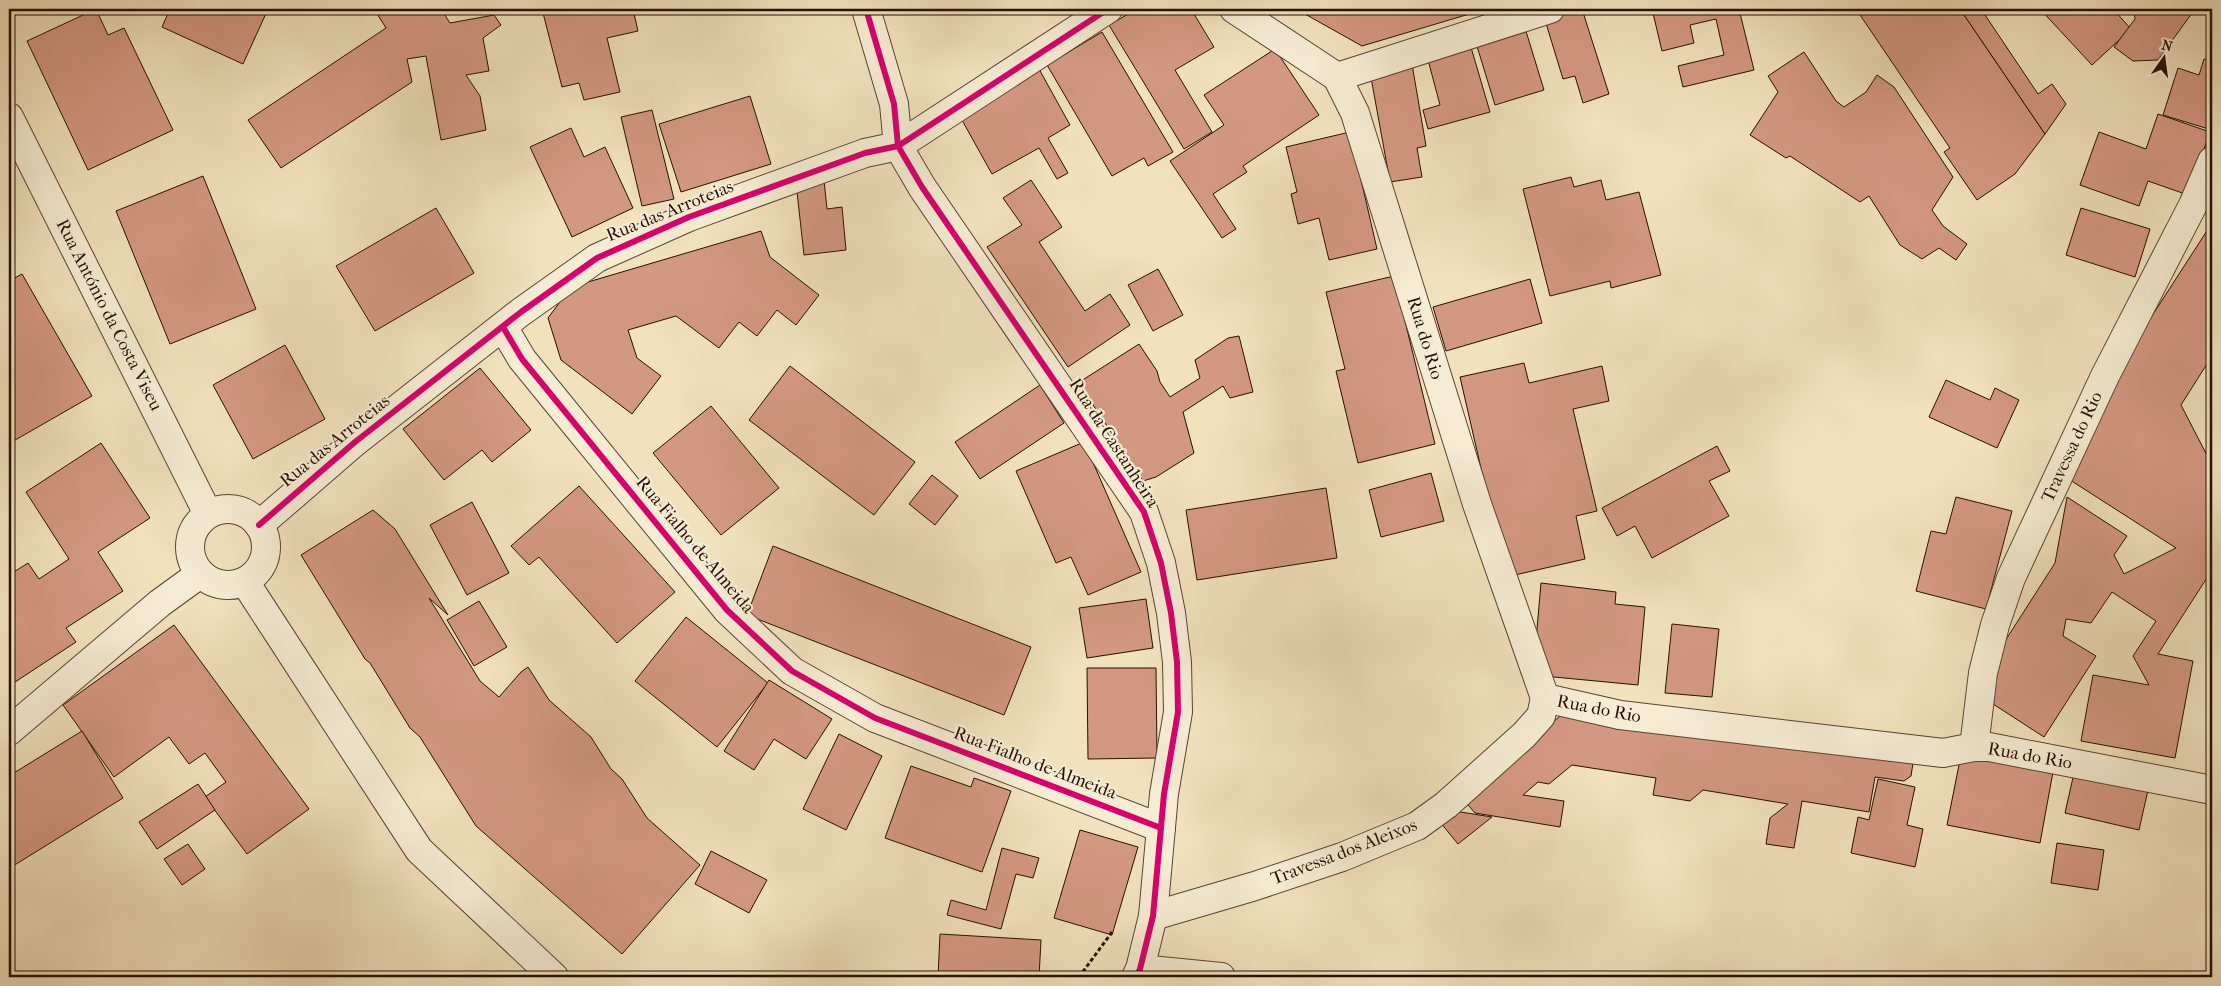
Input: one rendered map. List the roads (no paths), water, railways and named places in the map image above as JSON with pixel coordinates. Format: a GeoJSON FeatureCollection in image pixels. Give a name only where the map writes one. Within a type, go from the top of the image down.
{"type":"FeatureCollection","features":[{"type":"Feature","properties":{"kind":"street"},"geometry":{"type":"LineString","coordinates":[[866,9],[894,104],[898,146]]}},
{"type":"Feature","properties":{"kind":"street","name":"Rua das Arroteias"},"geometry":{"type":"LineString","coordinates":[[259,525],[355,442],[503,327],[597,258],[689,217],[865,153],[898,146],[1108,9]]}},
{"type":"Feature","properties":{"kind":"street"},"geometry":{"type":"LineString","coordinates":[[1234,9],[1337,77],[1550,9]]}},
{"type":"Feature","properties":{"kind":"street","name":"Rua do Rio"},"geometry":{"type":"LineString","coordinates":[[1337,77],[1355,113],[1477,504],[1545,698],[1620,715],[1943,753],[1974,747],[1989,747],[2212,790]]}},
{"type":"Feature","properties":{"kind":"street","name":"Rua António da Costa Viseu"},"geometry":{"type":"LineString","coordinates":[[9,117],[208,514]]}},
{"type":"Feature","properties":{"kind":"street","name":"Rua da Castanheira"},"geometry":{"type":"LineString","coordinates":[[898,146],[918,180],[1144,512],[1161,563],[1178,662],[1178,712],[1164,794],[1153,916],[1138,973]]}},
{"type":"Feature","properties":{"kind":"street","name":"Travessa do Rio"},"geometry":{"type":"LineString","coordinates":[[1974,747],[1983,673],[1995,625],[2010,578],[2105,376],[2193,205],[2212,161]]}},
{"type":"Feature","properties":{"kind":"street","name":"Rua Fialho de Almeida"},"geometry":{"type":"LineString","coordinates":[[503,327],[522,359],[727,610],[792,671],[875,718],[1161,828]]}},
{"type":"Feature","properties":{"kind":"street"},"geometry":{"type":"LineString","coordinates":[[230,509],[241,511],[259,525],[266,546],[265,557],[257,572],[245,582],[233,586],[221,585],[209,581],[200,574],[193,564],[189,542],[199,522],[208,514],[230,509]]}},
{"type":"Feature","properties":{"kind":"street"},"geometry":{"type":"LineString","coordinates":[[9,731],[160,603],[200,574]]}},
{"type":"Feature","properties":{"kind":"street"},"geometry":{"type":"LineString","coordinates":[[245,582],[418,850],[554,977]]}},
{"type":"Feature","properties":{"kind":"street","name":"Travessa dos Aleixos"},"geometry":{"type":"LineString","coordinates":[[1153,916],[1255,886],[1342,857],[1417,826],[1446,805],[1524,735],[1541,716],[1545,698]]}},
{"type":"Feature","properties":{"kind":"street"},"geometry":{"type":"LineString","coordinates":[[1138,973],[1221,977]]}}]}
